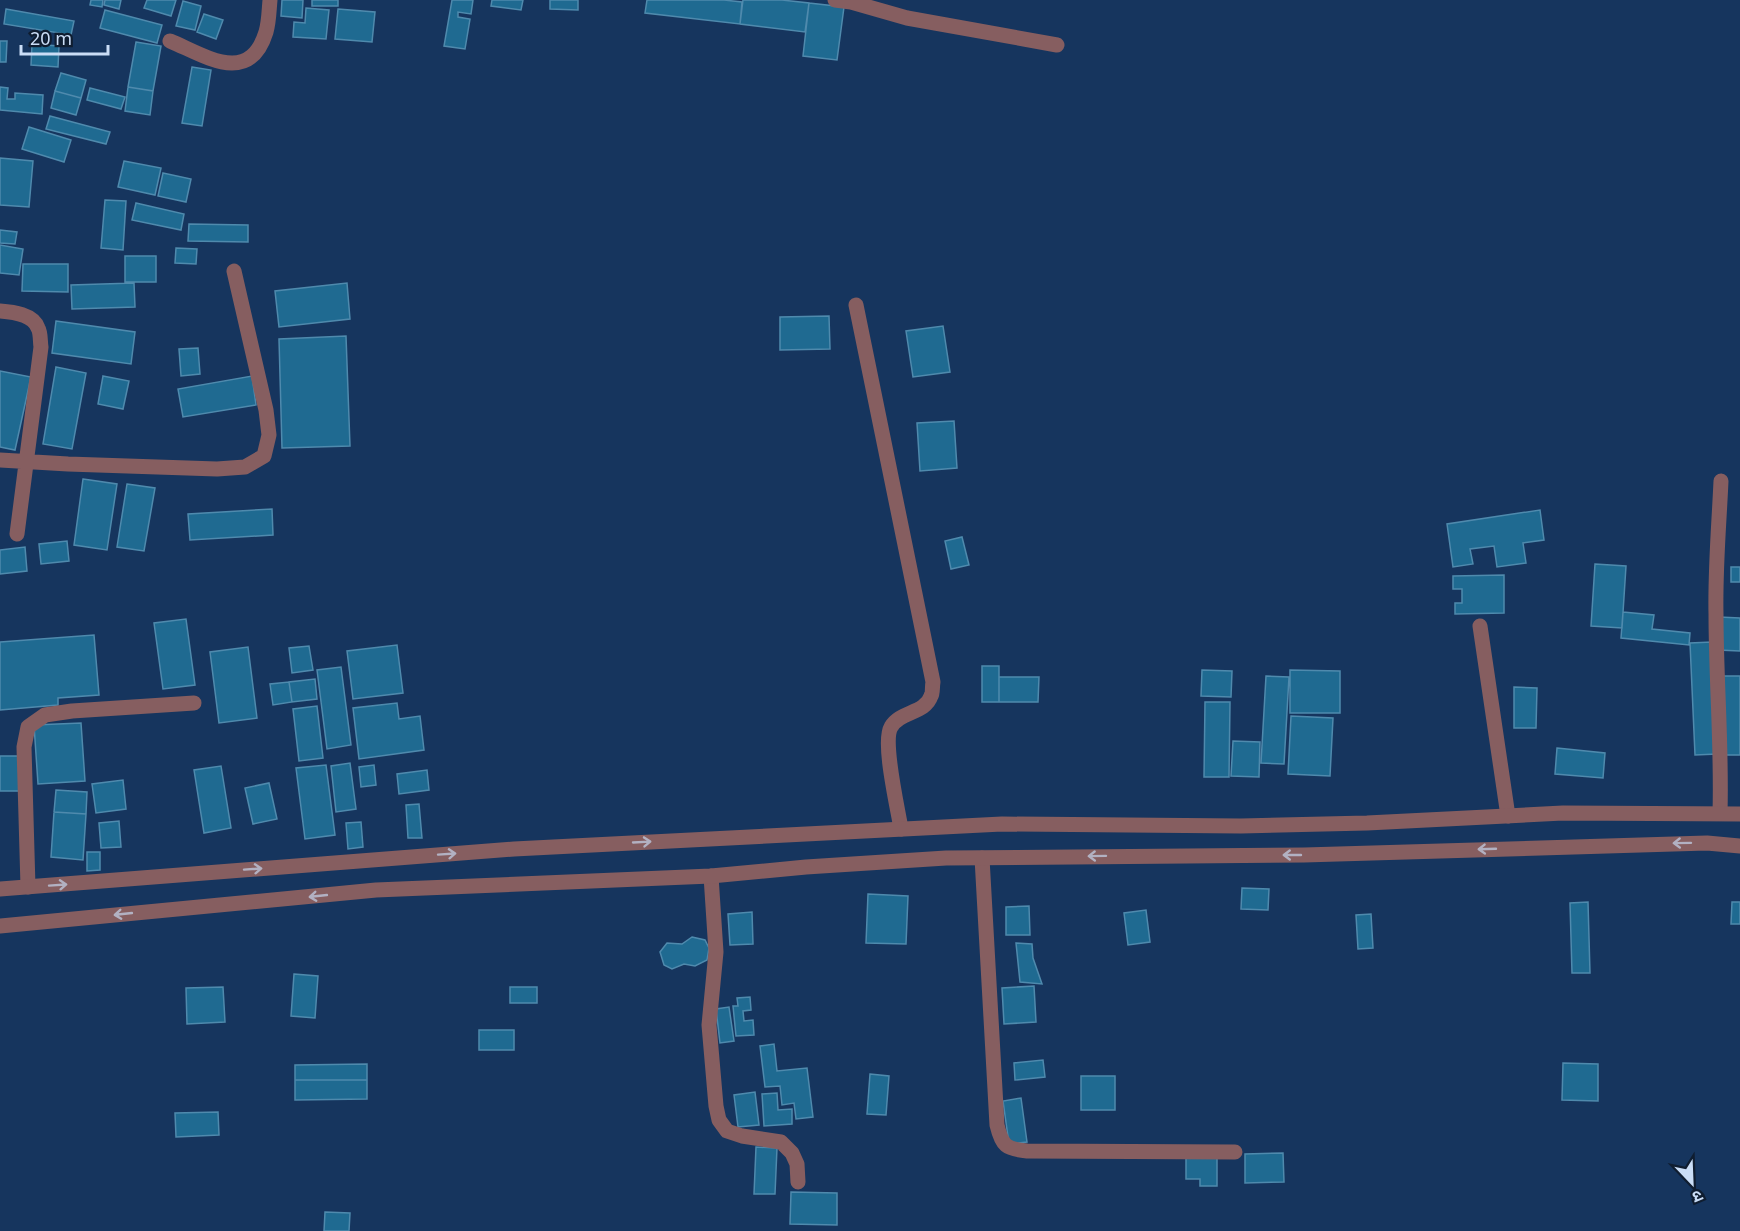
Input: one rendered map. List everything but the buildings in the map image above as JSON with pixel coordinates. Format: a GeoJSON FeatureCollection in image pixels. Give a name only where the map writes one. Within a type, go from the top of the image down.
{"type":"FeatureCollection","features":[{"type":"Feature","properties":{"kind":"street"},"geometry":{"type":"LineString","coordinates":[[170,41],[221,62],[237,64],[254,56],[266,33],[270,0]]}},
{"type":"Feature","properties":{"kind":"street"},"geometry":{"type":"LineString","coordinates":[[835,0],[928,22],[1058,45]]}},
{"type":"Feature","properties":{"kind":"street"},"geometry":{"type":"LineString","coordinates":[[0,460],[217,469],[245,467],[264,456],[269,435],[266,410],[234,271]]}},
{"type":"Feature","properties":{"kind":"street"},"geometry":{"type":"LineString","coordinates":[[856,305],[933,682],[931,697],[922,708],[899,718],[890,727],[887,743],[901,829]]}},
{"type":"Feature","properties":{"kind":"street"},"geometry":{"type":"LineString","coordinates":[[0,311],[13,312],[31,318],[38,328],[40,347],[17,534]]}},
{"type":"Feature","properties":{"kind":"street"},"geometry":{"type":"LineString","coordinates":[[1720,813],[1721,728],[1716,561],[1721,481]]}},
{"type":"Feature","properties":{"kind":"street"},"geometry":{"type":"LineString","coordinates":[[1480,626],[1508,816]]}},
{"type":"Feature","properties":{"kind":"street"},"geometry":{"type":"LineString","coordinates":[[28,887],[24,747],[28,727],[45,715],[194,702]]}},
{"type":"Feature","properties":{"kind":"street"},"geometry":{"type":"LineString","coordinates":[[0,889],[514,849],[1002,824],[1241,826],[1367,823],[1563,813],[1740,814]]}},
{"type":"Feature","properties":{"kind":"street"},"geometry":{"type":"LineString","coordinates":[[0,926],[376,890],[711,876],[946,858],[1304,855],[1695,843],[1740,846]]}},
{"type":"Feature","properties":{"kind":"street"},"geometry":{"type":"LineString","coordinates":[[982,858],[997,1125],[1005,1146],[1027,1151],[1235,1152]]}},
{"type":"Feature","properties":{"kind":"street"},"geometry":{"type":"LineString","coordinates":[[711,876],[716,952],[710,1025],[719,1120],[727,1131],[742,1136],[781,1142],[792,1153],[797,1164],[798,1182]]}}]}
